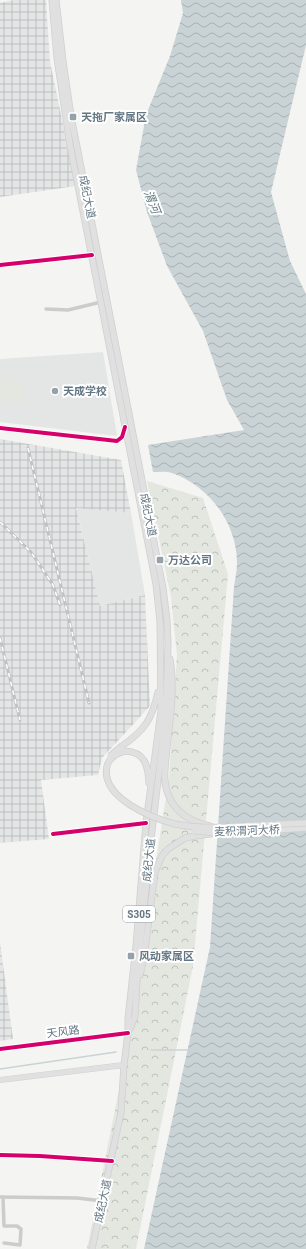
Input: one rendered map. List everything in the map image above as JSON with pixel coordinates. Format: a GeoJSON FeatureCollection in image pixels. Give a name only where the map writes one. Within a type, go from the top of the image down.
{"type":"FeatureCollection","features":[{"type":"Feature","properties":{"kind":"main road","name":"成纪大道"},"geometry":{"type":"LineString","coordinates":[[52,0],[57,58],[62,92],[159,602],[161,711],[146,823],[121,1112],[112,1161],[92,1249]]}},
{"type":"Feature","properties":{"kind":"main road","name":"成纪大道"},"geometry":{"type":"LineString","coordinates":[[56,0],[62,61],[68,101],[163,588],[167,620],[168,644],[166,713],[138,965],[138,987],[135,1016],[128,1034]]}},
{"type":"Feature","properties":{"kind":"main road"},"geometry":{"type":"LineString","coordinates":[[168,644],[172,669],[171,709],[165,776],[167,794],[176,808],[189,819],[218,830]]}},
{"type":"Feature","properties":{"kind":"main road","name":"麦积渭河大桥"},"geometry":{"type":"LineString","coordinates":[[161,680],[155,709],[149,722],[123,748],[110,755],[106,762],[103,774],[106,786],[115,797],[134,811],[161,823],[192,830],[306,828]]}},
{"type":"Feature","properties":{"kind":"main road"},"geometry":{"type":"LineString","coordinates":[[123,748],[137,754],[146,764],[150,795]]}},
{"type":"Feature","properties":{"kind":"main road","name":"麦积渭河大桥"},"geometry":{"type":"LineString","coordinates":[[218,830],[306,823]]}},
{"type":"Feature","properties":{"kind":"main road"},"geometry":{"type":"LineString","coordinates":[[138,987],[144,958],[155,872],[162,856],[168,849],[185,838],[218,830]]}},
{"type":"Feature","properties":{"kind":"main road"},"geometry":{"type":"LineString","coordinates":[[0,1080],[124,1065]]}},
{"type":"Feature","properties":{"kind":"street"},"geometry":{"type":"LineString","coordinates":[[0,265],[92,255]]}},
{"type":"Feature","properties":{"kind":"street"},"geometry":{"type":"LineString","coordinates":[[46,309],[68,310],[101,302]]}},
{"type":"Feature","properties":{"kind":"street"},"geometry":{"type":"LineString","coordinates":[[0,428],[117,442],[122,437],[125,427]]}},
{"type":"Feature","properties":{"kind":"street"},"geometry":{"type":"LineString","coordinates":[[53,834],[146,823]]}},
{"type":"Feature","properties":{"kind":"street","name":"天风路"},"geometry":{"type":"LineString","coordinates":[[0,1049],[128,1034]]}},
{"type":"Feature","properties":{"kind":"street"},"geometry":{"type":"LineString","coordinates":[[0,1155],[112,1161]]}},
{"type":"Feature","properties":{"kind":"street"},"geometry":{"type":"LineString","coordinates":[[4,1243],[20,1245],[21,1229],[17,1226],[4,1226],[2,1197],[77,1198],[103,1201]]}},
{"type":"Feature","properties":{"kind":"shaded area"},"geometry":{"type":"Polygon","coordinates":[[[13,0],[46,0],[50,62],[76,186],[0,197],[0,3],[13,0]]]}},
{"type":"Feature","properties":{"kind":"shaded area","name":"天成学校"},"geometry":{"type":"Polygon","coordinates":[[[103,352],[117,436],[0,422],[0,359],[103,352]]]}},
{"type":"Feature","properties":{"kind":"shaded area"},"geometry":{"type":"Polygon","coordinates":[[[0,439],[121,460],[131,513],[76,508],[100,606],[145,595],[150,706],[102,758],[98,775],[41,780],[49,839],[0,843],[0,439]]]}},
{"type":"Feature","properties":{"kind":"shaded area","name":"万达公司"},"geometry":{"type":"Polygon","coordinates":[[[76,507],[131,513],[145,595],[100,606],[76,507]]]}},
{"type":"Feature","properties":{"kind":"shaded area"},"geometry":{"type":"Polygon","coordinates":[[[0,942],[13,1039],[0,1041],[0,942]]]}},
{"type":"Feature","properties":{"kind":"green space"},"geometry":{"type":"Polygon","coordinates":[[[0,380],[26,384],[23,404],[0,400],[0,380]]]}},
{"type":"Feature","properties":{"kind":"green space"},"geometry":{"type":"Polygon","coordinates":[[[147,481],[203,498],[228,574],[193,966],[136,1249],[87,1249],[124,1065],[169,778],[177,655],[171,597],[147,481]]]}},
{"type":"Feature","properties":{"kind":"water","name":"渭河"},"geometry":{"type":"Polygon","coordinates":[[[181,0],[306,0],[306,45],[271,192],[290,261],[306,294],[306,1249],[144,1249],[210,947],[234,587],[237,563],[236,548],[232,534],[226,520],[218,508],[198,487],[185,479],[170,472],[153,472],[148,445],[244,430],[227,400],[203,331],[167,266],[147,212],[136,170],[146,115],[170,56],[183,13],[181,0]]]}},
{"type":"Feature","properties":{"kind":"waterway"},"geometry":{"type":"LineString","coordinates":[[151,1050],[188,1050]]}},
{"type":"Feature","properties":{"kind":"waterway"},"geometry":{"type":"LineString","coordinates":[[0,1069],[116,1052]]}},
{"type":"Feature","properties":{"kind":"railway"},"geometry":{"type":"LineString","coordinates":[[28,448],[89,703]]}},
{"type":"Feature","properties":{"kind":"railway"},"geometry":{"type":"LineString","coordinates":[[0,522],[31,552],[53,585],[60,605]]}},
{"type":"Feature","properties":{"kind":"railway"},"geometry":{"type":"LineString","coordinates":[[0,638],[20,720]]}},
{"type":"Feature","properties":{"kind":"cycle path"},"geometry":{"type":"LineString","coordinates":[[0,265],[92,255]]}},
{"type":"Feature","properties":{"kind":"cycle path"},"geometry":{"type":"LineString","coordinates":[[0,428],[117,441],[122,437],[125,427]]}},
{"type":"Feature","properties":{"kind":"cycle path"},"geometry":{"type":"LineString","coordinates":[[53,834],[146,823]]}},
{"type":"Feature","properties":{"kind":"cycle path"},"geometry":{"type":"LineString","coordinates":[[0,1049],[128,1033]]}},
{"type":"Feature","properties":{"kind":"cycle path"},"geometry":{"type":"LineString","coordinates":[[0,1155],[112,1161]]}},
{"type":"Feature","properties":{"kind":"place","name":"天拖厂家属区"},"geometry":{"type":"Point","coordinates":[73,117]}},
{"type":"Feature","properties":{"kind":"place","name":"天成学校"},"geometry":{"type":"Point","coordinates":[55,391]}},
{"type":"Feature","properties":{"kind":"place","name":"万达公司"},"geometry":{"type":"Point","coordinates":[160,560]}},
{"type":"Feature","properties":{"kind":"place","name":"风动家属区"},"geometry":{"type":"Point","coordinates":[131,956]}}]}
